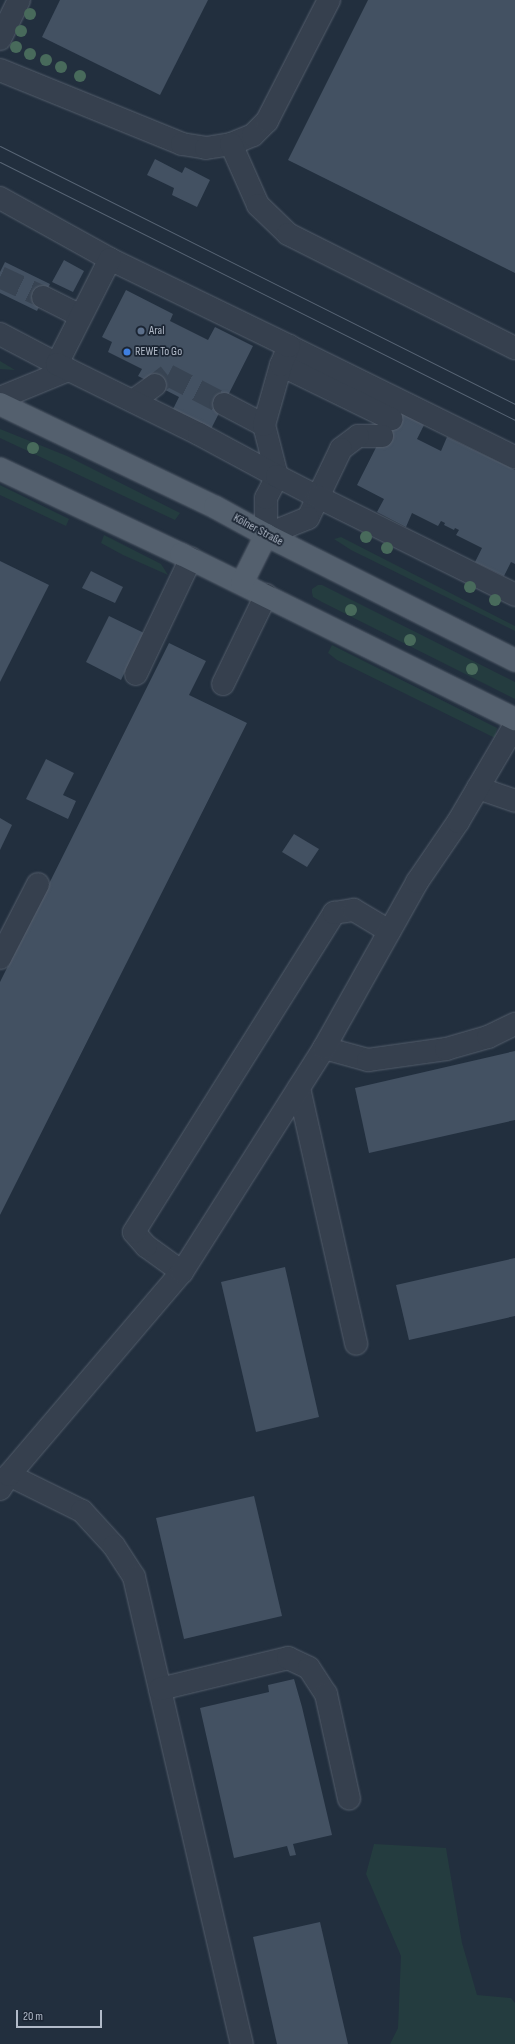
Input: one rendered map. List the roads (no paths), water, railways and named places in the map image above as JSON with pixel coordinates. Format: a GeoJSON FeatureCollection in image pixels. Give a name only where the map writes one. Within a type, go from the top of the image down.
{"type":"FeatureCollection","features":[{"type":"Feature","properties":{"kind":"main road","name":"Kölner Straße"},"geometry":{"type":"LineString","coordinates":[[0,404],[215,507],[266,535],[515,660]]}},
{"type":"Feature","properties":{"kind":"main road"},"geometry":{"type":"LineString","coordinates":[[0,469],[191,558],[515,719]]}},
{"type":"Feature","properties":{"kind":"main road"},"geometry":{"type":"LineString","coordinates":[[242,583],[266,535]]}},
{"type":"Feature","properties":{"kind":"lane"},"geometry":{"type":"LineString","coordinates":[[0,40],[19,0]]}},
{"type":"Feature","properties":{"kind":"lane"},"geometry":{"type":"LineString","coordinates":[[0,70],[182,144],[206,148],[232,144],[253,135],[267,121],[329,0]]}},
{"type":"Feature","properties":{"kind":"lane"},"geometry":{"type":"LineString","coordinates":[[232,144],[258,205],[288,234],[515,348]]}},
{"type":"Feature","properties":{"kind":"lane"},"geometry":{"type":"LineString","coordinates":[[0,198],[285,356],[515,457]]}},
{"type":"Feature","properties":{"kind":"lane"},"geometry":{"type":"LineString","coordinates":[[0,398],[62,367],[81,316],[110,259]]}},
{"type":"Feature","properties":{"kind":"lane"},"geometry":{"type":"LineString","coordinates":[[43,297],[81,316]]}},
{"type":"Feature","properties":{"kind":"lane"},"geometry":{"type":"LineString","coordinates":[[0,334],[62,367],[199,434],[318,497],[515,595]]}},
{"type":"Feature","properties":{"kind":"lane"},"geometry":{"type":"LineString","coordinates":[[285,356],[386,427],[358,436],[341,449],[308,518],[266,535],[266,498],[277,476],[264,425],[285,356]]}},
{"type":"Feature","properties":{"kind":"lane"},"geometry":{"type":"LineString","coordinates":[[133,401],[155,385]]}},
{"type":"Feature","properties":{"kind":"lane"},"geometry":{"type":"LineString","coordinates":[[224,404],[264,425]]}},
{"type":"Feature","properties":{"kind":"lane"},"geometry":{"type":"LineString","coordinates":[[136,674],[191,558]]}},
{"type":"Feature","properties":{"kind":"lane"},"geometry":{"type":"LineString","coordinates":[[222,684],[266,595]]}},
{"type":"Feature","properties":{"kind":"lane"},"geometry":{"type":"LineString","coordinates":[[242,2044],[134,1577],[114,1546],[82,1511],[4,1482],[182,1272],[324,1048],[417,882],[458,822],[515,725]]}},
{"type":"Feature","properties":{"kind":"lane"},"geometry":{"type":"LineString","coordinates":[[478,788],[515,801]]}},
{"type":"Feature","properties":{"kind":"lane"},"geometry":{"type":"LineString","coordinates":[[0,958],[38,884]]}},
{"type":"Feature","properties":{"kind":"lane"},"geometry":{"type":"LineString","coordinates":[[182,1272],[146,1246],[134,1232],[334,913],[354,910],[389,931]]}},
{"type":"Feature","properties":{"kind":"lane"},"geometry":{"type":"LineString","coordinates":[[324,1048],[368,1060],[446,1049],[488,1037],[515,1024]]}},
{"type":"Feature","properties":{"kind":"lane"},"geometry":{"type":"LineString","coordinates":[[299,1088],[356,1344]]}},
{"type":"Feature","properties":{"kind":"lane"},"geometry":{"type":"LineString","coordinates":[[160,1689],[288,1658],[309,1668],[326,1694],[349,1799]]}},
{"type":"Feature","properties":{"kind":"tunnel"},"geometry":{"type":"LineString","coordinates":[[0,277],[43,297]]}},
{"type":"Feature","properties":{"kind":"tunnel"},"geometry":{"type":"LineString","coordinates":[[155,385],[168,375],[224,404]]}},
{"type":"Feature","properties":{"kind":"tram line"},"geometry":{"type":"LineString","coordinates":[[0,146],[515,404]]}},
{"type":"Feature","properties":{"kind":"tram line"},"geometry":{"type":"LineString","coordinates":[[0,162],[515,420]]}},
{"type":"Feature","properties":{"kind":"place","name":"Aral"},"geometry":{"type":"Point","coordinates":[141,331]}},
{"type":"Feature","properties":{"kind":"place","name":"REWE To Go"},"geometry":{"type":"Point","coordinates":[127,352]}}]}
